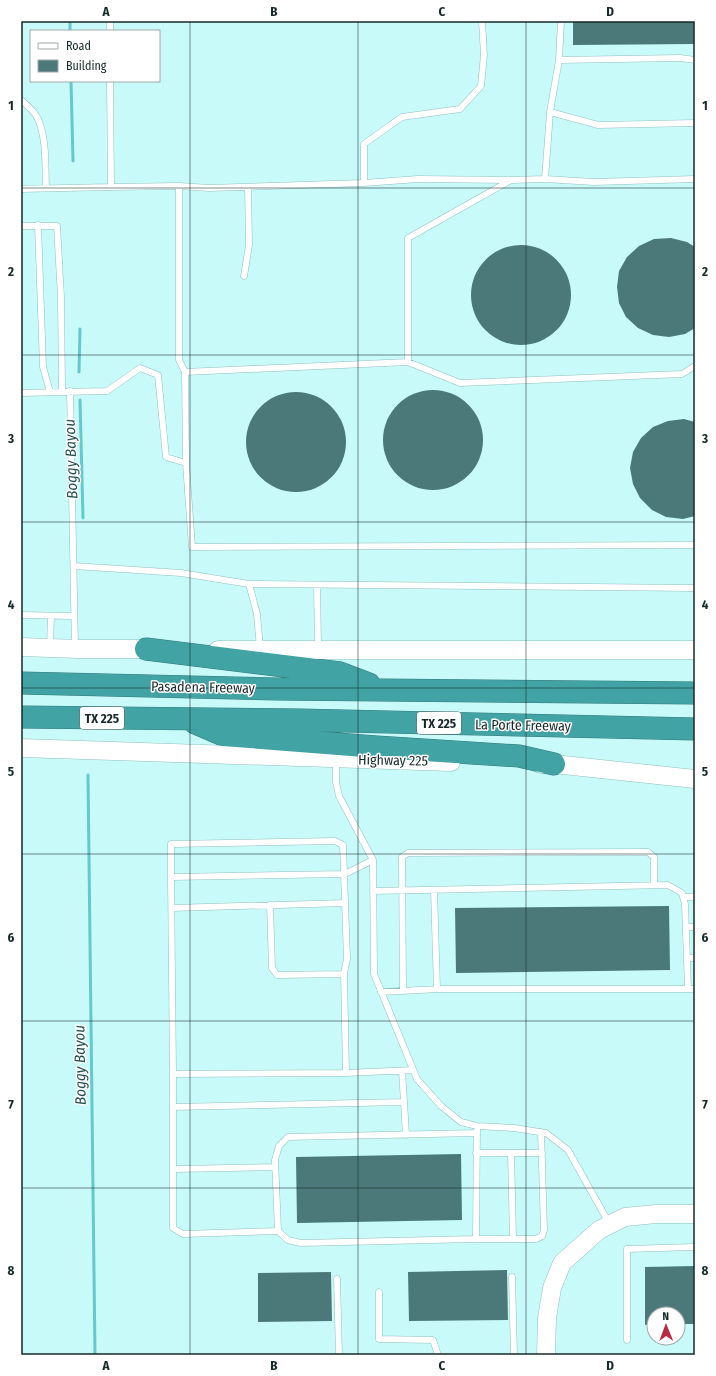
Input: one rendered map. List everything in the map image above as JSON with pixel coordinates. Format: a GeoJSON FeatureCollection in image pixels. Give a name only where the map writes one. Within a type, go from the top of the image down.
{"type":"FeatureCollection","features":[{"type":"Feature","properties":{"kind":"highway"},"geometry":{"type":"LineString","coordinates":[[146,649],[340,673],[386,690],[695,693]]}},
{"type":"Feature","properties":{"kind":"highway","name":"Pasadena Freeway"},"geometry":{"type":"LineString","coordinates":[[21,682],[386,690]]}},
{"type":"Feature","properties":{"kind":"highway","name":"TX 225"},"geometry":{"type":"LineString","coordinates":[[21,717],[182,718]]}},
{"type":"Feature","properties":{"kind":"highway"},"geometry":{"type":"LineString","coordinates":[[182,718],[222,734],[377,747],[519,756],[554,764]]}},
{"type":"Feature","properties":{"kind":"highway","name":"La Porte Freeway"},"geometry":{"type":"LineString","coordinates":[[182,718],[695,729]]}},
{"type":"Feature","properties":{"kind":"main road"},"geometry":{"type":"LineString","coordinates":[[21,647],[75,649],[260,650],[695,650]]}},
{"type":"Feature","properties":{"kind":"main road","name":"Highway 225"},"geometry":{"type":"LineString","coordinates":[[21,748],[336,759],[554,764],[695,779]]}},
{"type":"Feature","properties":{"kind":"main road"},"geometry":{"type":"LineString","coordinates":[[546,1355],[547,1318],[552,1288],[562,1263],[599,1230],[625,1217],[656,1214],[695,1214]]}},
{"type":"Feature","properties":{"kind":"lane"},"geometry":{"type":"LineString","coordinates":[[364,183],[364,144],[402,118],[460,109],[481,86],[484,55],[482,21]]}},
{"type":"Feature","properties":{"kind":"lane"},"geometry":{"type":"LineString","coordinates":[[545,179],[550,112],[559,60],[561,21]]}},
{"type":"Feature","properties":{"kind":"lane"},"geometry":{"type":"LineString","coordinates":[[559,60],[680,58],[695,60]]}},
{"type":"Feature","properties":{"kind":"lane"},"geometry":{"type":"LineString","coordinates":[[110,82],[111,186]]}},
{"type":"Feature","properties":{"kind":"lane"},"geometry":{"type":"LineString","coordinates":[[21,100],[38,118],[43,143],[46,188]]}},
{"type":"Feature","properties":{"kind":"lane"},"geometry":{"type":"LineString","coordinates":[[550,112],[598,125],[695,123]]}},
{"type":"Feature","properties":{"kind":"lane"},"geometry":{"type":"LineString","coordinates":[[21,189],[111,186],[179,186],[209,188],[364,183],[418,179],[545,179],[594,182],[695,179]]}},
{"type":"Feature","properties":{"kind":"lane"},"geometry":{"type":"LineString","coordinates":[[408,362],[408,238],[511,180]]}},
{"type":"Feature","properties":{"kind":"lane"},"geometry":{"type":"LineString","coordinates":[[179,186],[179,360],[186,372],[186,463],[192,547],[695,545]]}},
{"type":"Feature","properties":{"kind":"lane"},"geometry":{"type":"LineString","coordinates":[[244,276],[249,245],[248,187]]}},
{"type":"Feature","properties":{"kind":"lane"},"geometry":{"type":"LineString","coordinates":[[38,225],[43,367],[50,392]]}},
{"type":"Feature","properties":{"kind":"lane"},"geometry":{"type":"LineString","coordinates":[[21,226],[57,226],[61,297],[62,392]]}},
{"type":"Feature","properties":{"kind":"lane"},"geometry":{"type":"LineString","coordinates":[[186,372],[408,362],[460,382],[682,374],[695,366]]}},
{"type":"Feature","properties":{"kind":"lane"},"geometry":{"type":"LineString","coordinates":[[21,393],[107,391],[140,368],[158,375],[166,457],[186,463]]}},
{"type":"Feature","properties":{"kind":"lane"},"geometry":{"type":"LineString","coordinates":[[70,392],[75,649]]}},
{"type":"Feature","properties":{"kind":"lane"},"geometry":{"type":"LineString","coordinates":[[74,566],[181,573],[249,584],[695,588]]}},
{"type":"Feature","properties":{"kind":"lane"},"geometry":{"type":"LineString","coordinates":[[249,584],[257,614],[260,650]]}},
{"type":"Feature","properties":{"kind":"lane"},"geometry":{"type":"LineString","coordinates":[[317,585],[318,650]]}},
{"type":"Feature","properties":{"kind":"lane"},"geometry":{"type":"LineString","coordinates":[[21,615],[74,616]]}},
{"type":"Feature","properties":{"kind":"lane"},"geometry":{"type":"LineString","coordinates":[[50,648],[51,616]]}},
{"type":"Feature","properties":{"kind":"lane"},"geometry":{"type":"LineString","coordinates":[[336,759],[336,782],[339,796],[373,860],[374,974],[417,1079],[440,1106],[461,1122],[477,1126],[514,1128],[546,1133],[568,1150],[609,1225]]}},
{"type":"Feature","properties":{"kind":"lane"},"geometry":{"type":"LineString","coordinates":[[346,1073],[344,974],[347,959],[343,845],[335,841],[171,844],[174,1169],[173,1228],[183,1234],[278,1231],[288,1240],[301,1243],[536,1239],[542,1236],[544,1230],[541,1132]]}},
{"type":"Feature","properties":{"kind":"lane"},"geometry":{"type":"LineString","coordinates":[[403,991],[402,857],[408,852],[648,852],[654,857],[654,885]]}},
{"type":"Feature","properties":{"kind":"lane"},"geometry":{"type":"LineString","coordinates":[[172,877],[345,874],[373,860]]}},
{"type":"Feature","properties":{"kind":"lane"},"geometry":{"type":"LineString","coordinates":[[373,891],[668,885],[682,893],[685,904],[688,989]]}},
{"type":"Feature","properties":{"kind":"lane"},"geometry":{"type":"LineString","coordinates":[[434,890],[437,989]]}},
{"type":"Feature","properties":{"kind":"lane"},"geometry":{"type":"LineString","coordinates":[[683,897],[695,897]]}},
{"type":"Feature","properties":{"kind":"lane"},"geometry":{"type":"LineString","coordinates":[[172,908],[345,903]]}},
{"type":"Feature","properties":{"kind":"lane"},"geometry":{"type":"LineString","coordinates":[[270,905],[272,968],[277,975],[344,974]]}},
{"type":"Feature","properties":{"kind":"lane"},"geometry":{"type":"LineString","coordinates":[[686,927],[695,927]]}},
{"type":"Feature","properties":{"kind":"lane"},"geometry":{"type":"LineString","coordinates":[[687,958],[695,958]]}},
{"type":"Feature","properties":{"kind":"lane"},"geometry":{"type":"LineString","coordinates":[[381,992],[437,989],[695,989]]}},
{"type":"Feature","properties":{"kind":"lane"},"geometry":{"type":"LineString","coordinates":[[173,1074],[346,1073],[413,1070]]}},
{"type":"Feature","properties":{"kind":"lane"},"geometry":{"type":"LineString","coordinates":[[402,1071],[406,1135]]}},
{"type":"Feature","properties":{"kind":"lane"},"geometry":{"type":"LineString","coordinates":[[173,1106],[404,1102]]}},
{"type":"Feature","properties":{"kind":"lane"},"geometry":{"type":"LineString","coordinates":[[476,1239],[477,1126]]}},
{"type":"Feature","properties":{"kind":"lane"},"geometry":{"type":"LineString","coordinates":[[278,1231],[275,1160],[279,1146],[288,1137],[477,1133]]}},
{"type":"Feature","properties":{"kind":"lane"},"geometry":{"type":"LineString","coordinates":[[476,1153],[542,1152]]}},
{"type":"Feature","properties":{"kind":"lane"},"geometry":{"type":"LineString","coordinates":[[511,1153],[512,1239]]}},
{"type":"Feature","properties":{"kind":"lane"},"geometry":{"type":"LineString","coordinates":[[174,1169],[275,1167]]}},
{"type":"Feature","properties":{"kind":"lane"},"geometry":{"type":"LineString","coordinates":[[627,1340],[627,1249],[695,1248]]}},
{"type":"Feature","properties":{"kind":"lane"},"geometry":{"type":"LineString","coordinates":[[512,1278],[514,1355]]}},
{"type":"Feature","properties":{"kind":"lane"},"geometry":{"type":"LineString","coordinates":[[337,1280],[339,1355]]}},
{"type":"Feature","properties":{"kind":"lane"},"geometry":{"type":"LineString","coordinates":[[379,1292],[379,1339],[433,1340],[438,1355]]}},
{"type":"Feature","properties":{"kind":"building"},"geometry":{"type":"Polygon","coordinates":[[[573,21],[694,21],[694,44],[573,45],[573,21]]]}},
{"type":"Feature","properties":{"kind":"building"},"geometry":{"type":"Polygon","coordinates":[[[671,238],[687,242],[695,247],[695,328],[685,334],[669,337],[653,335],[638,328],[626,317],[619,303],[617,287],[619,271],[627,257],[639,246],[654,239],[671,238]]]}},
{"type":"Feature","properties":{"kind":"building"},"geometry":{"type":"Polygon","coordinates":[[[521,245],[540,249],[556,260],[567,276],[571,295],[567,314],[556,330],[540,341],[521,345],[502,341],[486,330],[475,314],[471,295],[475,276],[486,260],[502,249],[521,245]]]}},
{"type":"Feature","properties":{"kind":"building"},"geometry":{"type":"Polygon","coordinates":[[[433,390],[452,394],[468,405],[479,421],[483,440],[479,459],[468,475],[452,486],[433,490],[414,486],[398,475],[387,459],[383,440],[387,421],[398,405],[414,394],[433,390]]]}},
{"type":"Feature","properties":{"kind":"building"},"geometry":{"type":"Polygon","coordinates":[[[296,392],[315,396],[331,407],[342,423],[346,442],[342,461],[331,477],[315,488],[296,492],[277,488],[261,477],[250,461],[246,442],[250,423],[261,407],[277,396],[296,392]]]}},
{"type":"Feature","properties":{"kind":"building"},"geometry":{"type":"Polygon","coordinates":[[[684,419],[695,422],[695,516],[683,519],[666,517],[652,510],[640,498],[633,484],[630,468],[633,452],[641,438],[653,427],[668,421],[684,419]]]}},
{"type":"Feature","properties":{"kind":"building"},"geometry":{"type":"Polygon","coordinates":[[[669,906],[670,970],[456,973],[455,908],[669,906]]]}},
{"type":"Feature","properties":{"kind":"building"},"geometry":{"type":"Polygon","coordinates":[[[461,1154],[462,1220],[297,1223],[296,1157],[461,1154]]]}},
{"type":"Feature","properties":{"kind":"building"},"geometry":{"type":"Polygon","coordinates":[[[695,1266],[695,1324],[686,1324],[686,1306],[646,1306],[645,1325],[645,1267],[695,1266]]]}},
{"type":"Feature","properties":{"kind":"building"},"geometry":{"type":"Polygon","coordinates":[[[507,1270],[508,1320],[409,1321],[408,1272],[507,1270]]]}},
{"type":"Feature","properties":{"kind":"building"},"geometry":{"type":"Polygon","coordinates":[[[331,1272],[332,1321],[258,1322],[258,1273],[331,1272]]]}},
{"type":"Feature","properties":{"kind":"waterway","name":"Boggy Bayou"},"geometry":{"type":"LineString","coordinates":[[70,21],[70,30]]}},
{"type":"Feature","properties":{"kind":"waterway","name":"Boggy Bayou"},"geometry":{"type":"LineString","coordinates":[[71,82],[73,161]]}},
{"type":"Feature","properties":{"kind":"waterway","name":"Boggy Bayou"},"geometry":{"type":"LineString","coordinates":[[79,372],[80,329]]}},
{"type":"Feature","properties":{"kind":"waterway","name":"Boggy Bayou"},"geometry":{"type":"LineString","coordinates":[[80,400],[83,518]]}},
{"type":"Feature","properties":{"kind":"waterway","name":"Boggy Bayou"},"geometry":{"type":"LineString","coordinates":[[88,775],[95,1355]]}}]}
